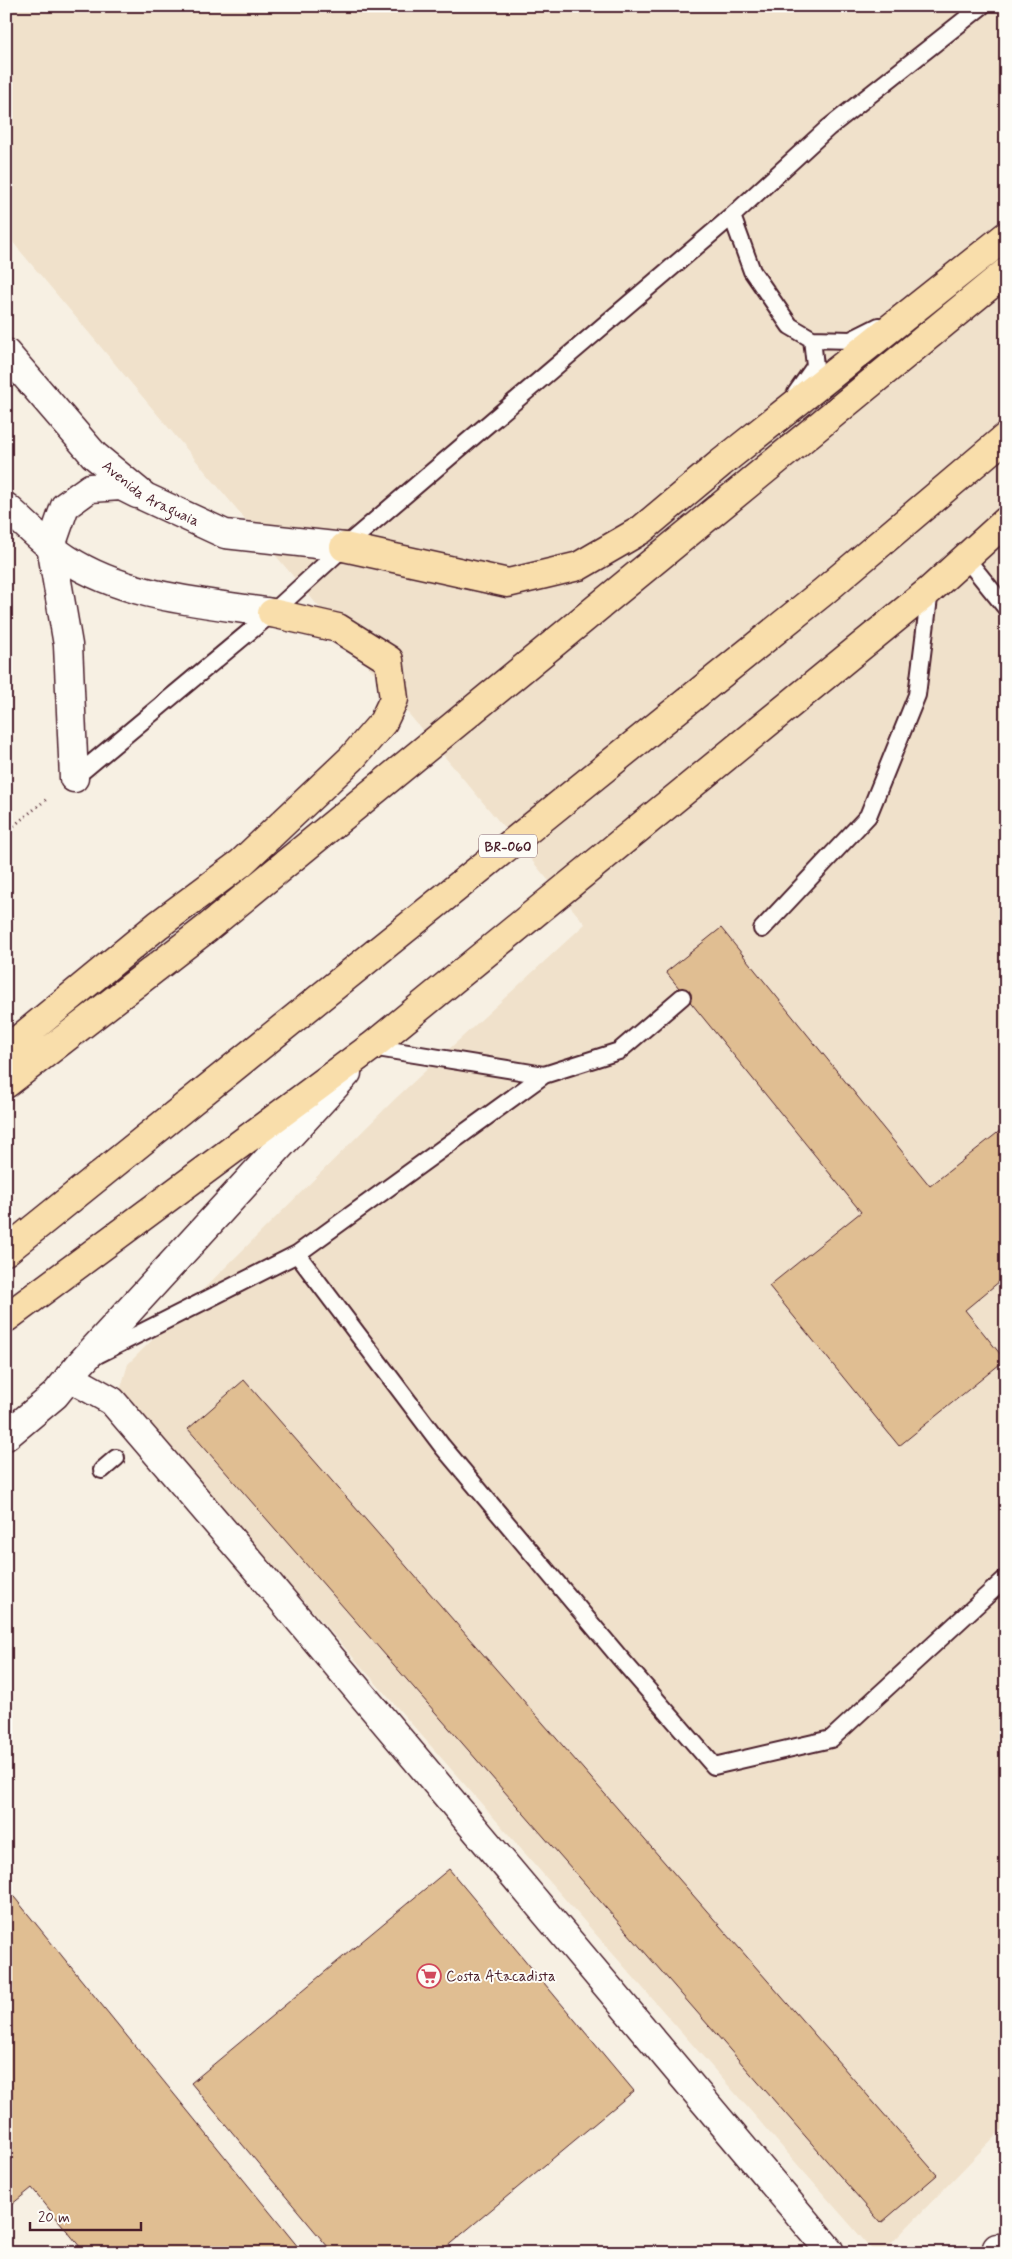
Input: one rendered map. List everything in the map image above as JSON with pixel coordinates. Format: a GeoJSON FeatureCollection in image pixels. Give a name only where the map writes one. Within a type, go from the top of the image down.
{"type":"FeatureCollection","features":[{"type":"Feature","properties":{"kind":"main road"},"geometry":{"type":"LineString","coordinates":[[344,547],[508,583],[579,566],[641,530],[769,424],[1006,236]]}},
{"type":"Feature","properties":{"kind":"main road"},"geometry":{"type":"LineString","coordinates":[[6,1084],[214,922],[1006,272]]}},
{"type":"Feature","properties":{"kind":"main road","name":"BR-060"},"geometry":{"type":"LineString","coordinates":[[6,1251],[823,592],[1006,437]]}},
{"type":"Feature","properties":{"kind":"main road"},"geometry":{"type":"LineString","coordinates":[[6,1318],[371,1047],[930,590],[964,556],[1006,521]]}},
{"type":"Feature","properties":{"kind":"main road"},"geometry":{"type":"LineString","coordinates":[[6,1050],[158,925],[241,863],[352,758],[383,722],[394,699],[389,660],[338,628],[272,613]]}},
{"type":"Feature","properties":{"kind":"street","name":"Avenida Araguaia"},"geometry":{"type":"LineString","coordinates":[[6,353],[94,455],[145,497],[225,534],[344,547]]}},
{"type":"Feature","properties":{"kind":"street"},"geometry":{"type":"LineString","coordinates":[[74,778],[68,645],[50,546],[65,506],[90,488],[121,486],[145,497]]}},
{"type":"Feature","properties":{"kind":"street"},"geometry":{"type":"LineString","coordinates":[[6,507],[66,559],[95,574],[143,592],[272,613]]}},
{"type":"Feature","properties":{"kind":"street"},"geometry":{"type":"LineString","coordinates":[[6,1436],[68,1379],[371,1047]]}},
{"type":"Feature","properties":{"kind":"street"},"geometry":{"type":"LineString","coordinates":[[68,1379],[112,1401],[278,1594],[810,2227],[829,2253]]}},
{"type":"Feature","properties":{"kind":"lane"},"geometry":{"type":"LineString","coordinates":[[74,778],[272,613],[344,547],[732,216],[828,128],[982,6]]}},
{"type":"Feature","properties":{"kind":"lane"},"geometry":{"type":"LineString","coordinates":[[732,216],[752,271],[790,326],[812,339],[851,340],[910,312]]}},
{"type":"Feature","properties":{"kind":"lane"},"geometry":{"type":"LineString","coordinates":[[769,424],[793,397],[815,366],[812,339]]}},
{"type":"Feature","properties":{"kind":"lane"},"geometry":{"type":"LineString","coordinates":[[964,556],[1006,608]]}},
{"type":"Feature","properties":{"kind":"lane"},"geometry":{"type":"LineString","coordinates":[[762,928],[868,816],[917,695],[930,590]]}},
{"type":"Feature","properties":{"kind":"lane"},"geometry":{"type":"LineString","coordinates":[[68,1379],[297,1254],[544,1076],[619,1051],[682,997]]}},
{"type":"Feature","properties":{"kind":"lane"},"geometry":{"type":"LineString","coordinates":[[371,1047],[544,1076]]}},
{"type":"Feature","properties":{"kind":"lane"},"geometry":{"type":"LineString","coordinates":[[297,1254],[442,1446],[620,1658],[714,1766],[831,1738],[1006,1578]]}},
{"type":"Feature","properties":{"kind":"lane"},"geometry":{"type":"LineString","coordinates":[[102,1470],[116,1458]]}},
{"type":"Feature","properties":{"kind":"path"},"geometry":{"type":"LineString","coordinates":[[6,832],[74,778]]}},
{"type":"Feature","properties":{"kind":"shaded area"},"geometry":{"type":"Polygon","coordinates":[[[6,6],[1006,6],[1006,2125],[882,2253],[875,2253],[120,1391],[128,1364],[396,1098],[585,924],[6,234],[6,6]]]}},
{"type":"Feature","properties":{"kind":"building"},"geometry":{"type":"Polygon","coordinates":[[[721,928],[930,1186],[1006,1126],[1006,1276],[965,1310],[1005,1360],[899,1446],[769,1286],[861,1212],[666,972],[721,928]]]}},
{"type":"Feature","properties":{"kind":"building"},"geometry":{"type":"Polygon","coordinates":[[[244,1380],[937,2175],[881,2223],[188,1429],[244,1380]]]}},
{"type":"Feature","properties":{"kind":"building","name":"Costa Atacadista"},"geometry":{"type":"Polygon","coordinates":[[[449,1869],[634,2091],[439,2253],[333,2253],[191,2083],[449,1869]]]}},
{"type":"Feature","properties":{"kind":"building"},"geometry":{"type":"Polygon","coordinates":[[[6,1887],[303,2253],[85,2253],[32,2188],[6,2209],[6,1887]]]}},
{"type":"Feature","properties":{"kind":"place","name":"Costa Atacadista"},"geometry":{"type":"Point","coordinates":[429,1976]}}]}
